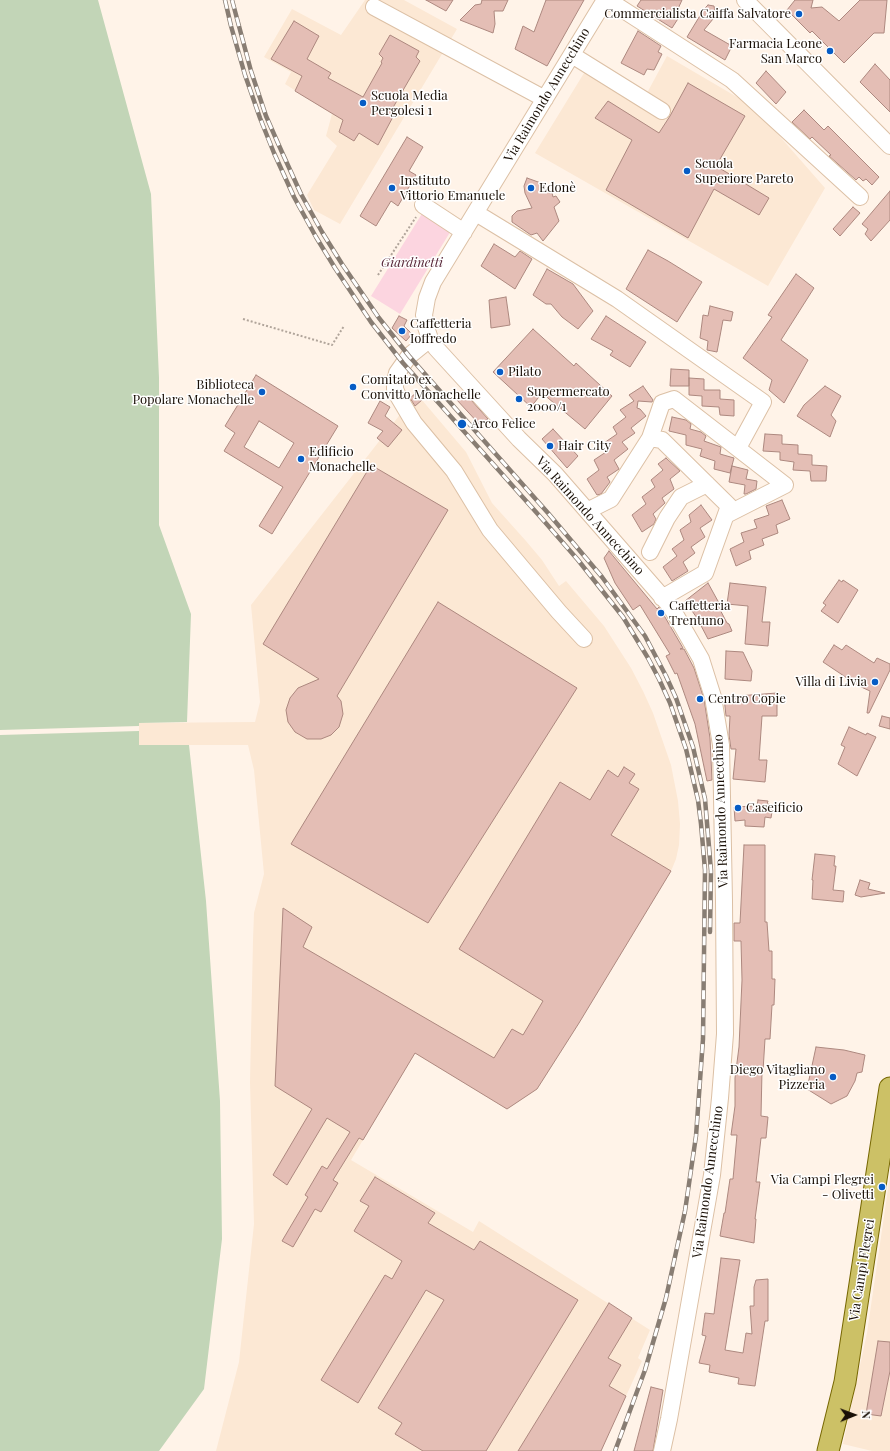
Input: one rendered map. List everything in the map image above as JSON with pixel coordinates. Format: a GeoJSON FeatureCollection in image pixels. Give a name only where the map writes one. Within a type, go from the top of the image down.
{"type":"FeatureCollection","features":[{"type":"Feature","properties":{"kind":"main road","name":"Via Campi Flegrei"},"geometry":{"type":"LineString","coordinates":[[828,1451],[845,1382],[890,1093]]}},
{"type":"Feature","properties":{"kind":"street","name":"Via Raimondo Annecchino"},"geometry":{"type":"LineString","coordinates":[[607,0],[433,282],[427,298],[424,315],[430,339],[436,348],[519,439],[555,474],[671,607],[701,659],[713,697],[721,746],[725,1034],[712,1175],[662,1451]]}},
{"type":"Feature","properties":{"kind":"street"},"geometry":{"type":"LineString","coordinates":[[607,0],[732,80],[860,197]]}},
{"type":"Feature","properties":{"kind":"street"},"geometry":{"type":"LineString","coordinates":[[745,0],[890,146]]}},
{"type":"Feature","properties":{"kind":"street"},"geometry":{"type":"LineString","coordinates":[[374,7],[545,99]]}},
{"type":"Feature","properties":{"kind":"street"},"geometry":{"type":"LineString","coordinates":[[572,55],[662,111]]}},
{"type":"Feature","properties":{"kind":"street"},"geometry":{"type":"LineString","coordinates":[[423,205],[464,232]]}},
{"type":"Feature","properties":{"kind":"street"},"geometry":{"type":"LineString","coordinates":[[476,213],[617,299],[763,402],[738,448]]}},
{"type":"Feature","properties":{"kind":"street"},"geometry":{"type":"LineString","coordinates":[[430,339],[409,356],[397,373],[394,382],[398,396],[414,423],[454,471],[490,530],[559,612],[584,639]]}},
{"type":"Feature","properties":{"kind":"street"},"geometry":{"type":"LineString","coordinates":[[587,511],[611,499],[650,438],[662,403],[674,399],[785,485],[726,515]]}},
{"type":"Feature","properties":{"kind":"street"},"geometry":{"type":"LineString","coordinates":[[650,438],[662,440],[730,506],[705,573],[662,598]]}},
{"type":"Feature","properties":{"kind":"street"},"geometry":{"type":"LineString","coordinates":[[650,552],[667,518],[681,497],[706,484]]}},
{"type":"Feature","properties":{"kind":"path"},"geometry":{"type":"LineString","coordinates":[[378,275],[423,205]]}},
{"type":"Feature","properties":{"kind":"path"},"geometry":{"type":"LineString","coordinates":[[243,320],[332,345],[344,326]]}},
{"type":"Feature","properties":{"kind":"shaded area"},"geometry":{"type":"Polygon","coordinates":[[[0,0],[98,0],[151,194],[159,378],[159,525],[191,614],[187,722],[139,723],[139,745],[189,745],[206,901],[220,1101],[222,1239],[204,1389],[159,1451],[0,1451],[0,0]]]}},
{"type":"Feature","properties":{"kind":"shaded area","name":"Scuola Media Pergolesi 1"},"geometry":{"type":"Polygon","coordinates":[[[365,0],[404,0],[457,29],[340,224],[314,210],[307,195],[337,146],[326,136],[332,114],[285,84],[291,72],[264,57],[292,9],[341,35],[365,0]]]}},
{"type":"Feature","properties":{"kind":"shaded area","name":"Scuola Superiore Pareto"},"geometry":{"type":"Polygon","coordinates":[[[667,56],[754,107],[825,188],[768,286],[535,153],[592,60],[647,93],[667,56]]]}},
{"type":"Feature","properties":{"kind":"shaded area"},"geometry":{"type":"Polygon","coordinates":[[[416,393],[466,452],[492,503],[542,560],[559,586],[566,581],[604,626],[631,668],[653,713],[671,765],[678,801],[680,824],[679,845],[676,859],[671,871],[537,1089],[507,1109],[415,1053],[351,1160],[473,1232],[479,1221],[650,1330],[638,1358],[642,1361],[601,1451],[216,1451],[239,1362],[254,1224],[250,1082],[253,940],[254,913],[264,874],[254,770],[248,745],[139,745],[139,723],[255,722],[260,702],[251,605],[402,412],[406,401],[416,393]]]}},
{"type":"Feature","properties":{"kind":"shaded area"},"geometry":{"type":"Polygon","coordinates":[[[890,1175],[890,1451],[872,1451],[843,1444],[867,1333],[890,1175]]]}},
{"type":"Feature","properties":{"kind":"green space","name":"Giardinetti"},"geometry":{"type":"Polygon","coordinates":[[[423,212],[452,229],[400,314],[371,296],[423,212]]]}},
{"type":"Feature","properties":{"kind":"pier"},"geometry":{"type":"Polygon","coordinates":[[[139,726],[139,731],[0,735],[0,730],[139,726]]]}},
{"type":"Feature","properties":{"kind":"building"},"geometry":{"type":"Polygon","coordinates":[[[426,0],[453,0],[446,11],[426,0]]]}},
{"type":"Feature","properties":{"kind":"building"},"geometry":{"type":"Polygon","coordinates":[[[482,0],[508,0],[503,11],[494,11],[495,24],[493,33],[460,20],[475,5],[481,4],[482,0]]]}},
{"type":"Feature","properties":{"kind":"building"},"geometry":{"type":"Polygon","coordinates":[[[546,0],[584,0],[547,66],[515,49],[523,26],[534,32],[546,0]]]}},
{"type":"Feature","properties":{"kind":"building"},"geometry":{"type":"Polygon","coordinates":[[[641,0],[682,0],[677,11],[681,14],[672,28],[637,6],[641,0]]]}},
{"type":"Feature","properties":{"kind":"building"},"geometry":{"type":"Polygon","coordinates":[[[795,0],[813,0],[811,8],[822,7],[839,21],[860,0],[887,0],[884,33],[874,33],[844,63],[812,31],[810,33],[787,10],[795,0]]]}},
{"type":"Feature","properties":{"kind":"building"},"geometry":{"type":"Polygon","coordinates":[[[708,5],[714,6],[715,12],[713,19],[704,30],[732,46],[725,60],[687,37],[708,5]]]}},
{"type":"Feature","properties":{"kind":"building"},"geometry":{"type":"Polygon","coordinates":[[[294,21],[319,36],[307,59],[331,73],[328,78],[363,97],[382,63],[383,58],[379,54],[390,35],[419,51],[416,57],[420,61],[391,111],[395,113],[378,145],[359,133],[354,141],[339,132],[343,120],[295,91],[302,76],[271,59],[294,21]]]}},
{"type":"Feature","properties":{"kind":"building"},"geometry":{"type":"Polygon","coordinates":[[[638,31],[661,46],[658,52],[662,54],[654,70],[647,69],[644,75],[621,63],[638,31]]]}},
{"type":"Feature","properties":{"kind":"building"},"geometry":{"type":"Polygon","coordinates":[[[875,64],[890,80],[890,112],[860,82],[875,64]]]}},
{"type":"Feature","properties":{"kind":"building"},"geometry":{"type":"Polygon","coordinates":[[[766,71],[786,92],[776,104],[756,83],[766,71]]]}},
{"type":"Feature","properties":{"kind":"building"},"geometry":{"type":"Polygon","coordinates":[[[688,83],[745,116],[716,166],[769,198],[759,215],[714,189],[688,238],[606,190],[632,140],[595,118],[608,101],[659,133],[688,83]]]}},
{"type":"Feature","properties":{"kind":"building"},"geometry":{"type":"Polygon","coordinates":[[[804,110],[824,130],[828,126],[879,177],[872,185],[866,179],[863,181],[859,177],[856,180],[829,156],[831,155],[812,137],[810,139],[792,122],[804,110]]]}},
{"type":"Feature","properties":{"kind":"building","name":"Instituto Vittorio Emanuele"},"geometry":{"type":"Polygon","coordinates":[[[407,137],[423,147],[409,171],[416,175],[398,206],[391,201],[376,226],[360,216],[407,137]]]}},
{"type":"Feature","properties":{"kind":"building"},"geometry":{"type":"Polygon","coordinates":[[[527,178],[541,183],[549,193],[552,193],[553,197],[556,196],[560,202],[554,207],[559,221],[543,241],[537,233],[531,235],[512,222],[512,216],[517,211],[532,208],[525,193],[524,186],[527,178]]]}},
{"type":"Feature","properties":{"kind":"building"},"geometry":{"type":"Polygon","coordinates":[[[890,191],[890,220],[871,241],[865,234],[868,229],[862,224],[890,191]]]}},
{"type":"Feature","properties":{"kind":"building"},"geometry":{"type":"Polygon","coordinates":[[[853,207],[860,213],[840,236],[833,229],[853,207]]]}},
{"type":"Feature","properties":{"kind":"building"},"geometry":{"type":"Polygon","coordinates":[[[494,244],[515,257],[520,251],[532,259],[515,289],[481,266],[494,244]]]}},
{"type":"Feature","properties":{"kind":"building"},"geometry":{"type":"Polygon","coordinates":[[[648,250],[702,282],[677,322],[626,289],[648,250]]]}},
{"type":"Feature","properties":{"kind":"building"},"geometry":{"type":"Polygon","coordinates":[[[547,269],[573,284],[593,311],[578,329],[562,317],[551,304],[546,304],[533,295],[547,269]]]}},
{"type":"Feature","properties":{"kind":"building"},"geometry":{"type":"Polygon","coordinates":[[[796,274],[814,288],[781,340],[808,360],[784,403],[769,390],[772,380],[743,358],[772,317],[768,315],[796,274]]]}},
{"type":"Feature","properties":{"kind":"building"},"geometry":{"type":"Polygon","coordinates":[[[506,297],[510,325],[491,328],[489,300],[506,297]]]}},
{"type":"Feature","properties":{"kind":"building"},"geometry":{"type":"Polygon","coordinates":[[[710,306],[733,312],[731,321],[723,320],[717,352],[707,350],[708,341],[700,338],[703,315],[708,316],[710,306]]]}},
{"type":"Feature","properties":{"kind":"building","name":"Caffetteria Ioffredo"},"geometry":{"type":"Polygon","coordinates":[[[399,316],[407,320],[404,326],[412,334],[406,341],[392,328],[399,316]]]}},
{"type":"Feature","properties":{"kind":"building"},"geometry":{"type":"Polygon","coordinates":[[[606,316],[646,342],[630,367],[610,355],[613,351],[591,339],[606,316]]]}},
{"type":"Feature","properties":{"kind":"building"},"geometry":{"type":"Polygon","coordinates":[[[533,329],[574,366],[576,363],[612,396],[585,429],[542,393],[531,407],[493,372],[533,329]]]}},
{"type":"Feature","properties":{"kind":"building"},"geometry":{"type":"Polygon","coordinates":[[[671,369],[689,370],[689,386],[670,386],[671,369]]]}},
{"type":"Feature","properties":{"kind":"building","name":"Edificio Monachelle"},"geometry":{"type":"Polygon","coordinates":[[[256,375],[338,426],[272,534],[259,526],[283,487],[224,451],[235,433],[225,426],[256,375]],[[259,421],[244,447],[279,468],[294,443],[259,421]]]}},
{"type":"Feature","properties":{"kind":"building"},"geometry":{"type":"Polygon","coordinates":[[[689,378],[704,379],[704,390],[720,390],[720,399],[734,400],[734,416],[720,415],[719,407],[702,406],[702,396],[689,395],[689,378]]]}},
{"type":"Feature","properties":{"kind":"building"},"geometry":{"type":"Polygon","coordinates":[[[643,386],[653,400],[652,402],[638,401],[637,408],[640,409],[646,416],[631,428],[635,433],[622,442],[628,449],[614,460],[619,469],[607,477],[610,482],[601,494],[597,495],[587,479],[599,470],[594,460],[609,450],[604,443],[617,434],[613,427],[626,417],[620,410],[634,401],[629,395],[643,386]]]}},
{"type":"Feature","properties":{"kind":"building"},"geometry":{"type":"Polygon","coordinates":[[[825,386],[841,396],[831,415],[836,421],[830,437],[797,416],[804,405],[825,386]]]}},
{"type":"Feature","properties":{"kind":"building"},"geometry":{"type":"Polygon","coordinates":[[[464,392],[488,419],[480,425],[456,399],[464,392]]]}},
{"type":"Feature","properties":{"kind":"building"},"geometry":{"type":"Polygon","coordinates":[[[416,393],[422,400],[415,406],[410,398],[416,393]]]}},
{"type":"Feature","properties":{"kind":"building"},"geometry":{"type":"Polygon","coordinates":[[[380,401],[390,407],[385,416],[402,430],[388,447],[377,438],[383,431],[368,423],[380,401]]]}},
{"type":"Feature","properties":{"kind":"building"},"geometry":{"type":"Polygon","coordinates":[[[672,417],[686,420],[691,424],[690,429],[701,432],[706,436],[704,441],[721,447],[720,454],[734,458],[730,473],[714,469],[715,461],[700,456],[702,449],[686,445],[686,435],[669,431],[672,417]]]}},
{"type":"Feature","properties":{"kind":"building"},"geometry":{"type":"Polygon","coordinates":[[[553,429],[578,456],[567,468],[542,439],[553,429]]]}},
{"type":"Feature","properties":{"kind":"building"},"geometry":{"type":"Polygon","coordinates":[[[765,434],[782,435],[782,444],[798,445],[798,454],[812,455],[812,465],[827,466],[826,481],[811,481],[810,471],[793,470],[794,462],[780,460],[780,452],[763,451],[765,434]]]}},
{"type":"Feature","properties":{"kind":"building"},"geometry":{"type":"Polygon","coordinates":[[[666,458],[680,471],[670,479],[674,489],[662,498],[665,503],[653,514],[656,519],[654,524],[642,532],[632,515],[646,504],[642,497],[655,487],[651,480],[663,470],[658,464],[666,458]]]}},
{"type":"Feature","properties":{"kind":"building"},"geometry":{"type":"Polygon","coordinates":[[[371,465],[448,510],[337,696],[341,701],[343,714],[339,727],[331,735],[321,739],[307,739],[295,732],[288,722],[286,710],[290,698],[298,688],[319,679],[263,644],[371,465]]]}},
{"type":"Feature","properties":{"kind":"building"},"geometry":{"type":"Polygon","coordinates":[[[732,466],[748,470],[746,479],[757,481],[756,489],[744,494],[745,485],[729,482],[732,466]]]}},
{"type":"Feature","properties":{"kind":"building"},"geometry":{"type":"Polygon","coordinates":[[[782,500],[790,519],[776,525],[778,533],[762,539],[764,545],[749,551],[751,559],[736,566],[730,549],[744,542],[741,533],[757,528],[754,520],[769,515],[766,506],[782,500]]]}},
{"type":"Feature","properties":{"kind":"building"},"geometry":{"type":"Polygon","coordinates":[[[701,505],[712,520],[700,528],[705,537],[691,547],[695,553],[683,562],[688,571],[672,581],[663,567],[677,556],[672,549],[684,540],[680,530],[691,522],[689,515],[701,505]]]}},
{"type":"Feature","properties":{"kind":"building"},"geometry":{"type":"Polygon","coordinates":[[[609,551],[657,609],[659,607],[683,648],[680,649],[684,649],[694,668],[704,699],[710,738],[712,780],[707,781],[695,724],[677,673],[675,674],[666,656],[670,654],[640,605],[633,610],[615,583],[604,558],[609,551]]]}},
{"type":"Feature","properties":{"kind":"building"},"geometry":{"type":"Polygon","coordinates":[[[839,580],[842,582],[843,580],[858,590],[838,623],[821,611],[826,605],[823,603],[839,580]]]}},
{"type":"Feature","properties":{"kind":"building"},"geometry":{"type":"Polygon","coordinates":[[[708,583],[719,603],[716,602],[732,631],[708,639],[697,618],[685,601],[708,583]]]}},
{"type":"Feature","properties":{"kind":"building"},"geometry":{"type":"Polygon","coordinates":[[[730,583],[766,587],[762,622],[770,622],[768,646],[745,644],[748,606],[727,604],[730,583]]]}},
{"type":"Feature","properties":{"kind":"building"},"geometry":{"type":"Polygon","coordinates":[[[438,602],[577,688],[428,923],[291,844],[438,602]]]}},
{"type":"Feature","properties":{"kind":"building"},"geometry":{"type":"Polygon","coordinates":[[[834,645],[842,650],[846,645],[874,663],[877,658],[890,664],[890,670],[869,713],[867,713],[870,691],[859,686],[823,662],[834,645]]]}},
{"type":"Feature","properties":{"kind":"building"},"geometry":{"type":"Polygon","coordinates":[[[726,651],[743,652],[752,671],[751,681],[725,679],[726,651]]]}},
{"type":"Feature","properties":{"kind":"building"},"geometry":{"type":"Polygon","coordinates":[[[777,693],[777,716],[762,716],[759,760],[767,760],[765,782],[733,779],[736,749],[731,749],[729,735],[730,716],[726,716],[724,697],[777,693]]]}},
{"type":"Feature","properties":{"kind":"building"},"geometry":{"type":"Polygon","coordinates":[[[882,716],[890,718],[890,729],[879,726],[882,716]]]}},
{"type":"Feature","properties":{"kind":"building"},"geometry":{"type":"Polygon","coordinates":[[[849,727],[866,735],[867,733],[876,737],[857,776],[838,764],[845,747],[841,745],[849,727]]]}},
{"type":"Feature","properties":{"kind":"building"},"geometry":{"type":"Polygon","coordinates":[[[624,767],[635,774],[629,783],[639,789],[611,835],[671,871],[579,1023],[537,1089],[507,1109],[415,1053],[363,1140],[359,1138],[333,1180],[338,1183],[321,1212],[315,1209],[293,1247],[282,1241],[308,1197],[305,1195],[322,1166],[327,1169],[350,1132],[327,1118],[287,1185],[273,1175],[312,1109],[275,1086],[283,908],[312,927],[303,947],[494,1058],[512,1029],[523,1035],[543,1001],[459,949],[560,782],[590,800],[608,770],[618,777],[624,767]]]}},
{"type":"Feature","properties":{"kind":"building"},"geometry":{"type":"Polygon","coordinates":[[[758,800],[768,801],[767,804],[773,805],[771,818],[765,817],[764,827],[745,826],[745,820],[735,821],[734,807],[757,806],[758,800]]]}},
{"type":"Feature","properties":{"kind":"building"},"geometry":{"type":"Polygon","coordinates":[[[744,845],[765,845],[765,922],[767,922],[769,951],[772,951],[772,979],[775,979],[770,1039],[765,1039],[762,1071],[761,1116],[768,1117],[766,1138],[761,1138],[756,1182],[760,1182],[755,1219],[754,1243],[720,1236],[730,1179],[733,1179],[737,1135],[731,1135],[735,1106],[735,1078],[739,1047],[742,980],[741,941],[734,941],[734,923],[740,923],[744,845]]]}},
{"type":"Feature","properties":{"kind":"building"},"geometry":{"type":"Polygon","coordinates":[[[815,854],[835,856],[834,866],[836,866],[833,890],[844,891],[843,902],[812,899],[812,880],[815,854]]]}},
{"type":"Feature","properties":{"kind":"building"},"geometry":{"type":"Polygon","coordinates":[[[860,880],[870,883],[868,889],[885,893],[861,897],[855,895],[860,880]]]}},
{"type":"Feature","properties":{"kind":"building","name":"Diego Vitagliano Pizzeria"},"geometry":{"type":"Polygon","coordinates":[[[816,1047],[844,1050],[865,1055],[862,1072],[857,1073],[855,1081],[847,1096],[831,1104],[807,1089],[816,1047]]]}},
{"type":"Feature","properties":{"kind":"building"},"geometry":{"type":"Polygon","coordinates":[[[375,1177],[435,1213],[428,1223],[474,1250],[480,1241],[578,1300],[486,1451],[423,1451],[395,1434],[402,1423],[378,1408],[444,1300],[426,1290],[358,1403],[321,1380],[385,1275],[392,1279],[402,1261],[354,1231],[369,1206],[360,1201],[375,1177]]]}},
{"type":"Feature","properties":{"kind":"building"},"geometry":{"type":"Polygon","coordinates":[[[721,1258],[740,1260],[725,1350],[743,1353],[746,1333],[752,1334],[750,1306],[754,1306],[754,1287],[756,1280],[768,1279],[768,1321],[765,1321],[755,1386],[738,1384],[739,1378],[709,1372],[710,1365],[699,1363],[706,1336],[702,1335],[705,1313],[714,1314],[721,1258]]]}},
{"type":"Feature","properties":{"kind":"building"},"geometry":{"type":"Polygon","coordinates":[[[609,1303],[632,1318],[608,1358],[621,1365],[609,1386],[626,1396],[601,1451],[518,1451],[609,1303]]]}},
{"type":"Feature","properties":{"kind":"building"},"geometry":{"type":"Polygon","coordinates":[[[878,1341],[890,1342],[890,1371],[881,1416],[866,1414],[878,1341]]]}},
{"type":"Feature","properties":{"kind":"building"},"geometry":{"type":"Polygon","coordinates":[[[651,1387],[663,1390],[653,1451],[634,1451],[651,1387]]]}},
{"type":"Feature","properties":{"kind":"railway"},"geometry":{"type":"LineString","coordinates":[[225,0],[245,75],[274,153],[294,197],[335,268],[371,322],[403,363],[578,560],[623,617],[659,679],[670,703],[686,749],[698,800],[705,870],[703,1039],[696,1136],[685,1211],[666,1298],[645,1370],[615,1451]]}},
{"type":"Feature","properties":{"kind":"railway"},"geometry":{"type":"LineString","coordinates":[[232,0],[251,71],[266,116],[301,194],[342,264],[379,318],[409,356],[548,513],[602,577],[645,636],[666,676],[676,698],[693,747],[705,799],[711,871],[710,932]]}},
{"type":"Feature","properties":{"kind":"place","name":"Commercialista Caiffa Salvatore"},"geometry":{"type":"Point","coordinates":[799,14]}},
{"type":"Feature","properties":{"kind":"place","name":"Farmacia Leone San Marco"},"geometry":{"type":"Point","coordinates":[830,51]}},
{"type":"Feature","properties":{"kind":"place","name":"Scuola Media Pergolesi 1"},"geometry":{"type":"Point","coordinates":[363,103]}},
{"type":"Feature","properties":{"kind":"place","name":"Scuola Superiore Pareto"},"geometry":{"type":"Point","coordinates":[687,171]}},
{"type":"Feature","properties":{"kind":"place","name":"Instituto Vittorio Emanuele"},"geometry":{"type":"Point","coordinates":[392,188]}},
{"type":"Feature","properties":{"kind":"place","name":"Edonè"},"geometry":{"type":"Point","coordinates":[531,188]}},
{"type":"Feature","properties":{"kind":"place","name":"Caffetteria Ioffredo"},"geometry":{"type":"Point","coordinates":[402,331]}},
{"type":"Feature","properties":{"kind":"place","name":"Pilato"},"geometry":{"type":"Point","coordinates":[500,372]}},
{"type":"Feature","properties":{"kind":"place","name":"Comitato ex Convitto Monachelle"},"geometry":{"type":"Point","coordinates":[353,387]}},
{"type":"Feature","properties":{"kind":"place","name":"Biblioteca Popolare Monachelle"},"geometry":{"type":"Point","coordinates":[262,392]}},
{"type":"Feature","properties":{"kind":"place","name":"Supermercato 2000/1"},"geometry":{"type":"Point","coordinates":[519,399]}},
{"type":"Feature","properties":{"kind":"place","name":"Arco Felice"},"geometry":{"type":"Point","coordinates":[462,424]}},
{"type":"Feature","properties":{"kind":"place","name":"Hair City"},"geometry":{"type":"Point","coordinates":[550,446]}},
{"type":"Feature","properties":{"kind":"place","name":"Edificio Monachelle"},"geometry":{"type":"Point","coordinates":[301,459]}},
{"type":"Feature","properties":{"kind":"place","name":"Caffetteria Trentuno"},"geometry":{"type":"Point","coordinates":[661,613]}},
{"type":"Feature","properties":{"kind":"place","name":"Villa di Livia"},"geometry":{"type":"Point","coordinates":[875,682]}},
{"type":"Feature","properties":{"kind":"place","name":"Centro Copie"},"geometry":{"type":"Point","coordinates":[700,699]}},
{"type":"Feature","properties":{"kind":"place","name":"Caseificio"},"geometry":{"type":"Point","coordinates":[738,808]}},
{"type":"Feature","properties":{"kind":"place","name":"Diego Vitagliano Pizzeria"},"geometry":{"type":"Point","coordinates":[833,1077]}},
{"type":"Feature","properties":{"kind":"place","name":"Via Campi Flegrei - Olivetti"},"geometry":{"type":"Point","coordinates":[882,1187]}}]}
